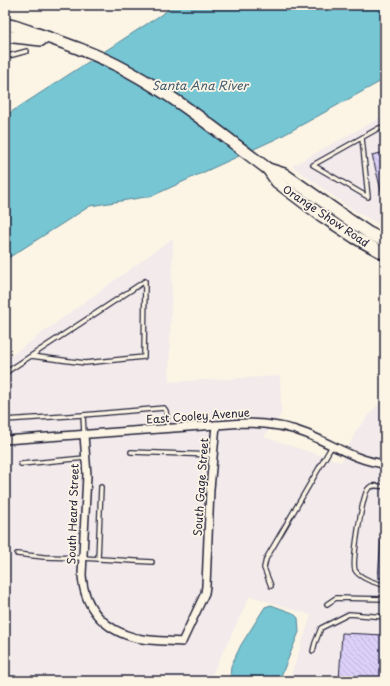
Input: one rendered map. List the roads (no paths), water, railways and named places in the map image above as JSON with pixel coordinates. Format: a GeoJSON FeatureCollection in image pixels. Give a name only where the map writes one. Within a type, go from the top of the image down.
{"type":"FeatureCollection","features":[{"type":"Feature","properties":{"kind":"main road"},"geometry":{"type":"LineString","coordinates":[[5,24],[110,61],[146,81],[177,101],[268,168]]}},
{"type":"Feature","properties":{"kind":"main road"},"geometry":{"type":"LineString","coordinates":[[5,36],[62,43]]}},
{"type":"Feature","properties":{"kind":"main road","name":"Orange Show Road"},"geometry":{"type":"LineString","coordinates":[[268,168],[284,174],[348,220],[385,241]]}},
{"type":"Feature","properties":{"kind":"main road","name":"Orange Show Road"},"geometry":{"type":"LineString","coordinates":[[268,168],[277,182],[322,216],[354,237],[385,254]]}},
{"type":"Feature","properties":{"kind":"main road"},"geometry":{"type":"LineString","coordinates":[[354,237],[359,226]]}},
{"type":"Feature","properties":{"kind":"street","name":"East Cooley Avenue"},"geometry":{"type":"LineString","coordinates":[[5,440],[260,423],[294,429],[352,456],[385,464]]}},
{"type":"Feature","properties":{"kind":"street","name":"South Gage Street"},"geometry":{"type":"LineString","coordinates":[[84,594],[91,608],[101,620],[117,630],[135,638],[182,642],[206,586],[210,489],[216,425]]}},
{"type":"Feature","properties":{"kind":"street","name":"South Heard Street"},"geometry":{"type":"LineString","coordinates":[[84,435],[87,475],[82,558],[82,585],[84,594]]}},
{"type":"Feature","properties":{"kind":"lane"},"geometry":{"type":"LineString","coordinates":[[5,57],[27,51]]}},
{"type":"Feature","properties":{"kind":"lane"},"geometry":{"type":"LineString","coordinates":[[362,138],[368,197],[313,165],[379,128],[385,127]]}},
{"type":"Feature","properties":{"kind":"lane"},"geometry":{"type":"LineString","coordinates":[[5,373],[145,281],[144,358],[85,363],[31,356]]}},
{"type":"Feature","properties":{"kind":"lane"},"geometry":{"type":"LineString","coordinates":[[5,420],[164,408],[166,410],[168,428]]}},
{"type":"Feature","properties":{"kind":"lane"},"geometry":{"type":"LineString","coordinates":[[83,415],[84,435]]}},
{"type":"Feature","properties":{"kind":"lane"},"geometry":{"type":"LineString","coordinates":[[271,586],[264,568],[266,559],[332,446]]}},
{"type":"Feature","properties":{"kind":"lane"},"geometry":{"type":"LineString","coordinates":[[131,452],[213,455]]}},
{"type":"Feature","properties":{"kind":"lane"},"geometry":{"type":"LineString","coordinates":[[21,464],[86,458]]}},
{"type":"Feature","properties":{"kind":"lane"},"geometry":{"type":"LineString","coordinates":[[385,487],[373,486],[368,488],[364,495],[354,558],[355,570],[358,574],[364,578],[385,585]]}},
{"type":"Feature","properties":{"kind":"lane"},"geometry":{"type":"LineString","coordinates":[[98,559],[102,487]]}},
{"type":"Feature","properties":{"kind":"lane"},"geometry":{"type":"LineString","coordinates":[[17,554],[44,557],[152,562]]}},
{"type":"Feature","properties":{"kind":"lane"},"geometry":{"type":"LineString","coordinates":[[327,604],[336,598],[385,599]]}},
{"type":"Feature","properties":{"kind":"lane"},"geometry":{"type":"LineString","coordinates":[[313,651],[321,628],[348,614],[385,617]]}},
{"type":"Feature","properties":{"kind":"water","name":"Santa Ana River"},"geometry":{"type":"Polygon","coordinates":[[[176,5],[385,5],[385,79],[278,138],[152,196],[90,206],[5,260],[5,116],[176,5]]]}},
{"type":"Feature","properties":{"kind":"water"},"geometry":{"type":"Polygon","coordinates":[[[271,605],[293,613],[298,618],[299,632],[279,681],[232,681],[230,678],[231,666],[241,645],[265,607],[271,605]]]}}]}
